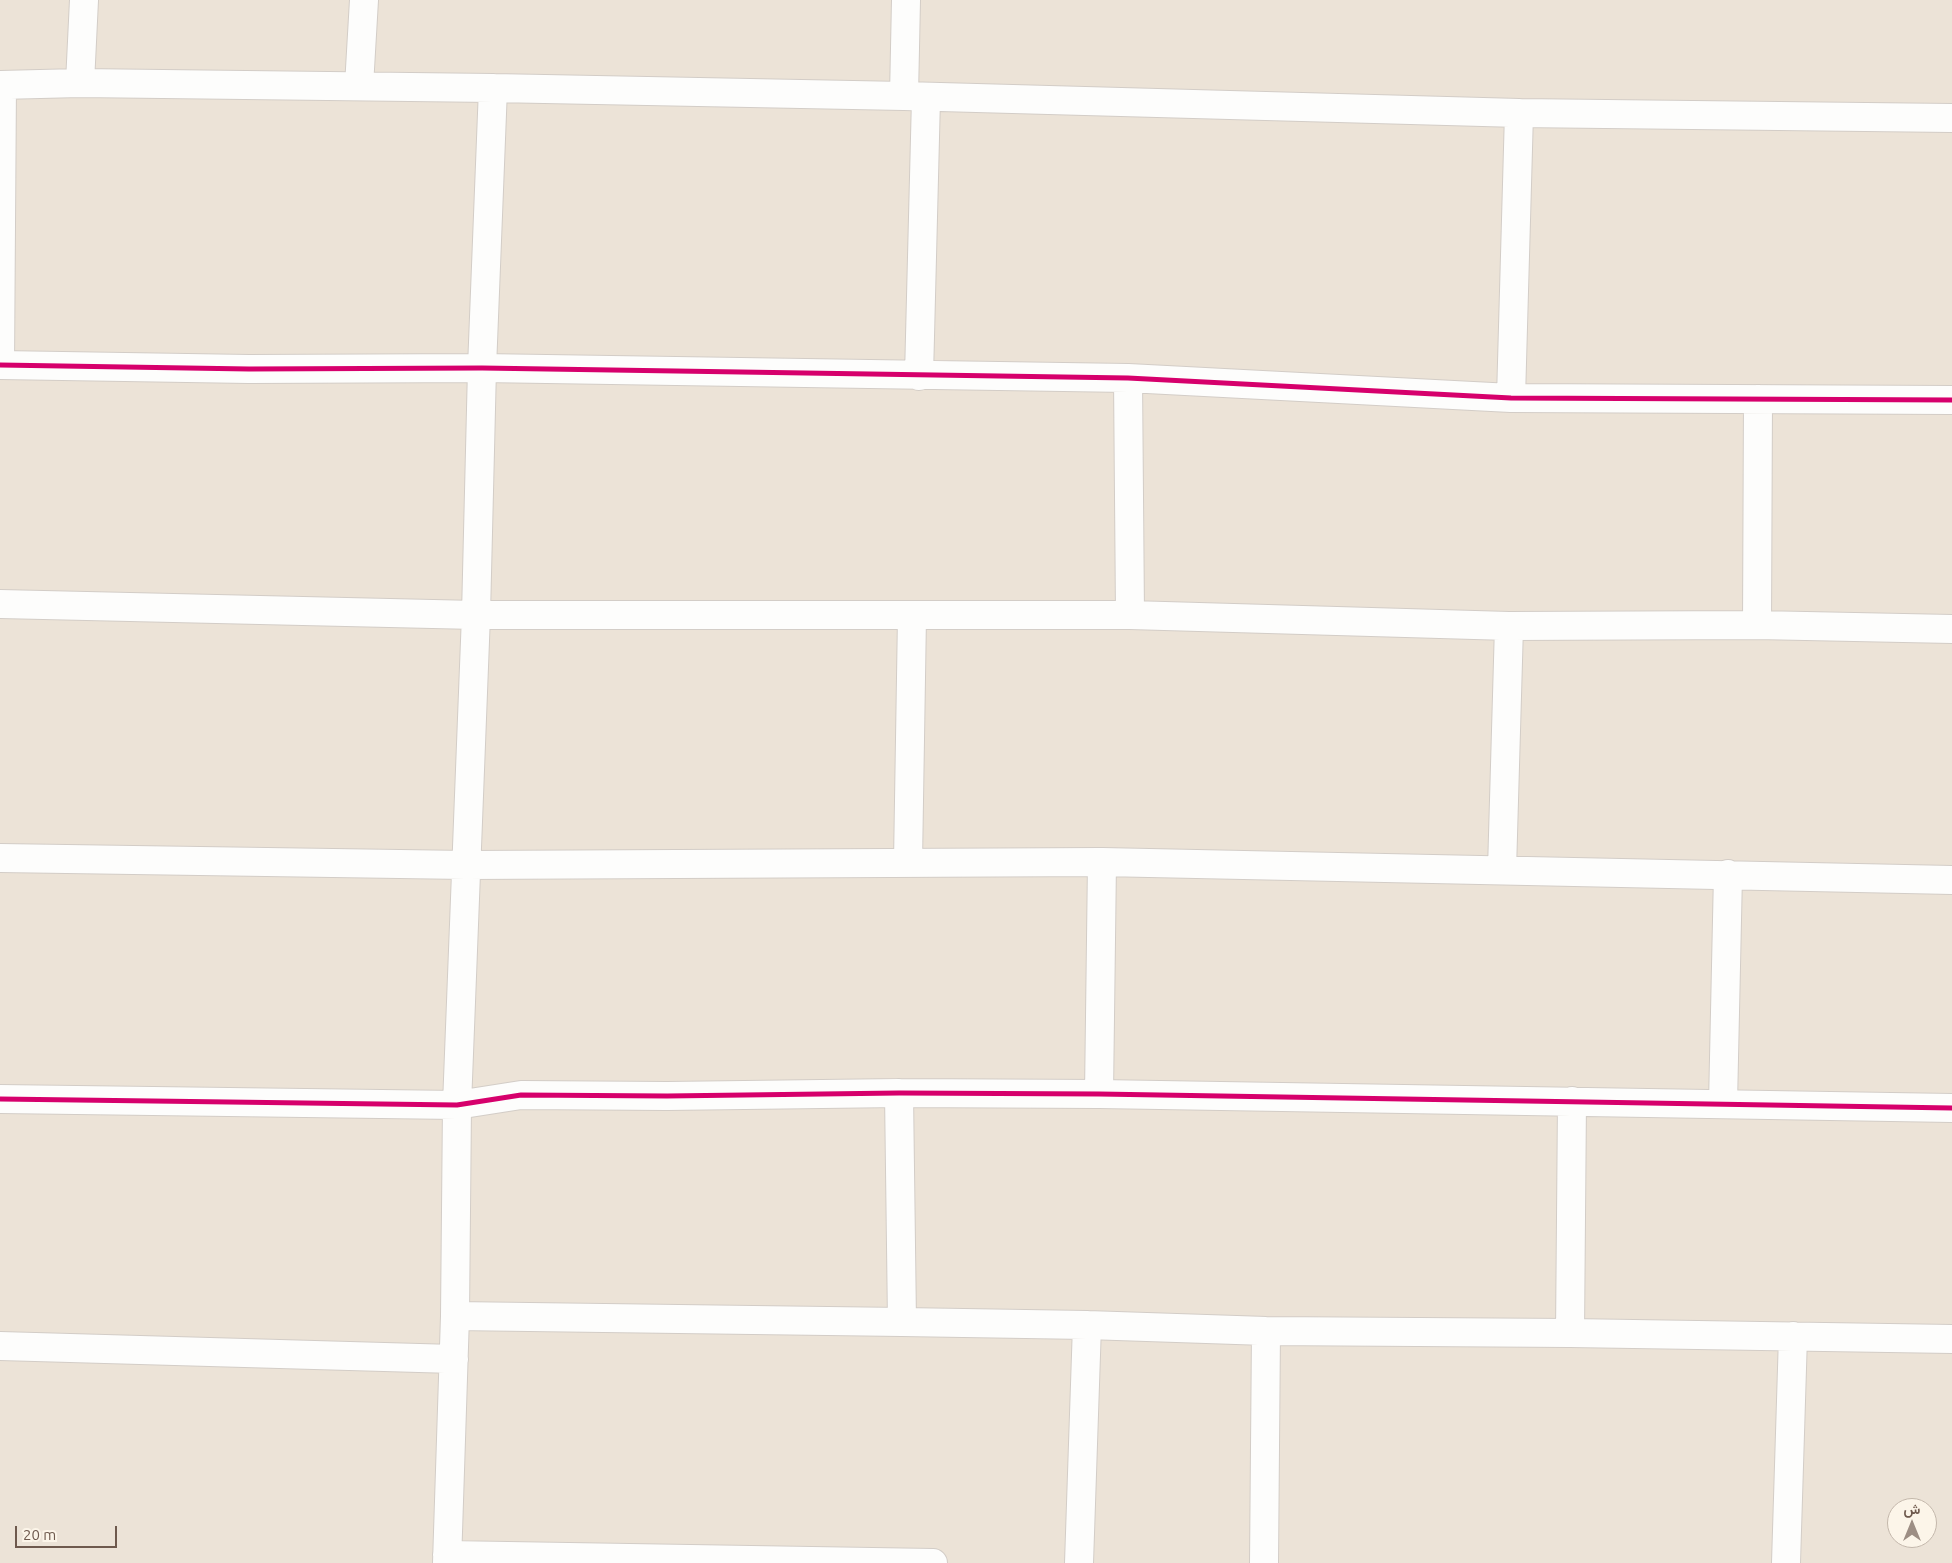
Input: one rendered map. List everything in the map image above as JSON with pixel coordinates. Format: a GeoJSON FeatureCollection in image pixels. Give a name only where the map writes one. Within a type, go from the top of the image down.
{"type":"FeatureCollection","features":[{"type":"Feature","properties":{"kind":"street"},"geometry":{"type":"LineString","coordinates":[[80,83],[84,0]]}},
{"type":"Feature","properties":{"kind":"street"},"geometry":{"type":"LineString","coordinates":[[359,86],[364,0]]}},
{"type":"Feature","properties":{"kind":"street"},"geometry":{"type":"LineString","coordinates":[[906,0],[915,97],[919,376]]}},
{"type":"Feature","properties":{"kind":"street"},"geometry":{"type":"LineString","coordinates":[[1952,118],[1519,112],[493,88],[80,83],[1,85],[0,365],[249,370],[482,368],[1128,378],[1511,398],[1952,400]]}},
{"type":"Feature","properties":{"kind":"street"},"geometry":{"type":"LineString","coordinates":[[493,88],[482,368],[476,614],[457,1105],[455,1316],[447,1559],[933,1563]]}},
{"type":"Feature","properties":{"kind":"street"},"geometry":{"type":"LineString","coordinates":[[1511,398],[1519,112]]}},
{"type":"Feature","properties":{"kind":"street"},"geometry":{"type":"LineString","coordinates":[[1128,378],[1130,614]]}},
{"type":"Feature","properties":{"kind":"street"},"geometry":{"type":"LineString","coordinates":[[1758,399],[1758,625]]}},
{"type":"Feature","properties":{"kind":"street"},"geometry":{"type":"LineString","coordinates":[[0,604],[476,614],[912,616],[1130,614],[1508,626],[1758,625],[1952,630]]}},
{"type":"Feature","properties":{"kind":"street"},"geometry":{"type":"LineString","coordinates":[[908,862],[912,616]]}},
{"type":"Feature","properties":{"kind":"street"},"geometry":{"type":"LineString","coordinates":[[1502,870],[1508,626]]}},
{"type":"Feature","properties":{"kind":"street"},"geometry":{"type":"LineString","coordinates":[[0,858],[466,865],[1102,862],[1952,880]]}},
{"type":"Feature","properties":{"kind":"street"},"geometry":{"type":"LineString","coordinates":[[1099,1094],[1102,862]]}},
{"type":"Feature","properties":{"kind":"street"},"geometry":{"type":"LineString","coordinates":[[1723,1104],[1728,874]]}},
{"type":"Feature","properties":{"kind":"street"},"geometry":{"type":"LineString","coordinates":[[900,1093],[902,1322]]}},
{"type":"Feature","properties":{"kind":"street"},"geometry":{"type":"LineString","coordinates":[[0,1099],[457,1105],[521,1095],[668,1096],[900,1093],[1099,1094],[1952,1108]]}},
{"type":"Feature","properties":{"kind":"street"},"geometry":{"type":"LineString","coordinates":[[1570,1333],[1572,1101]]}},
{"type":"Feature","properties":{"kind":"street"},"geometry":{"type":"LineString","coordinates":[[455,1316],[1087,1325],[1266,1331],[1570,1333],[1952,1339]]}},
{"type":"Feature","properties":{"kind":"street"},"geometry":{"type":"LineString","coordinates":[[1079,1563],[1087,1325]]}},
{"type":"Feature","properties":{"kind":"street"},"geometry":{"type":"LineString","coordinates":[[1264,1563],[1266,1331]]}},
{"type":"Feature","properties":{"kind":"street"},"geometry":{"type":"LineString","coordinates":[[1786,1563],[1793,1336]]}},
{"type":"Feature","properties":{"kind":"street"},"geometry":{"type":"LineString","coordinates":[[0,1346],[454,1359]]}},
{"type":"Feature","properties":{"kind":"shaded area"},"geometry":{"type":"Polygon","coordinates":[[[0,0],[1952,0],[1952,1563],[0,1563],[0,0]]]}},
{"type":"Feature","properties":{"kind":"cycle path"},"geometry":{"type":"LineString","coordinates":[[0,365],[249,369],[482,368],[1128,378],[1511,398],[1952,400]]}},
{"type":"Feature","properties":{"kind":"cycle path"},"geometry":{"type":"LineString","coordinates":[[0,1099],[457,1105],[521,1095],[667,1096],[899,1093],[1099,1094],[1952,1108]]}}]}
